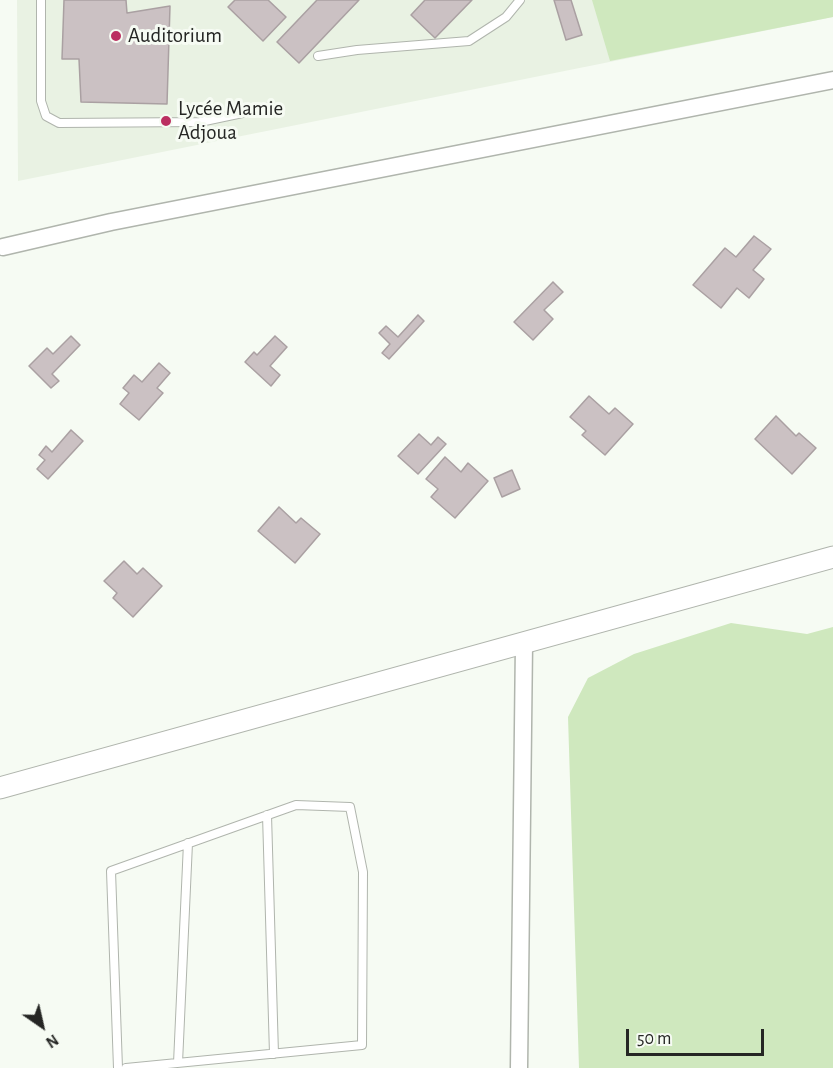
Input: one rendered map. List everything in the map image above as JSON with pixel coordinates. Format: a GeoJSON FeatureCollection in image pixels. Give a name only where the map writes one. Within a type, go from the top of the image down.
{"type":"FeatureCollection","features":[{"type":"Feature","properties":{"kind":"street"},"geometry":{"type":"LineString","coordinates":[[3,247],[111,222],[833,80]]}},
{"type":"Feature","properties":{"kind":"street"},"geometry":{"type":"LineString","coordinates":[[0,788],[833,557]]}},
{"type":"Feature","properties":{"kind":"street"},"geometry":{"type":"LineString","coordinates":[[519,1068],[524,642]]}},
{"type":"Feature","properties":{"kind":"lane"},"geometry":{"type":"LineString","coordinates":[[41,0],[41,101],[46,116],[59,123],[200,122],[271,107]]}},
{"type":"Feature","properties":{"kind":"lane"},"geometry":{"type":"LineString","coordinates":[[318,56],[393,46],[415,47],[469,41],[506,17],[520,0]]}},
{"type":"Feature","properties":{"kind":"lane"},"geometry":{"type":"LineString","coordinates":[[118,1068],[111,871],[296,805],[350,807],[363,872],[362,1045],[126,1068]]}},
{"type":"Feature","properties":{"kind":"lane"},"geometry":{"type":"LineString","coordinates":[[267,815],[274,1054]]}},
{"type":"Feature","properties":{"kind":"lane"},"geometry":{"type":"LineString","coordinates":[[177,1063],[188,843]]}},
{"type":"Feature","properties":{"kind":"shaded area","name":"Lycée Mamie Adjoua"},"geometry":{"type":"Polygon","coordinates":[[[17,0],[833,0],[833,17],[18,181],[17,0]]]}},
{"type":"Feature","properties":{"kind":"green space"},"geometry":{"type":"Polygon","coordinates":[[[592,0],[833,0],[833,17],[610,61],[592,0]]]}},
{"type":"Feature","properties":{"kind":"green space"},"geometry":{"type":"Polygon","coordinates":[[[731,623],[807,634],[833,627],[833,1068],[579,1068],[568,717],[588,678],[634,654],[731,623]]]}},
{"type":"Feature","properties":{"kind":"building","name":"Auditorium"},"geometry":{"type":"Polygon","coordinates":[[[64,0],[126,0],[127,13],[170,6],[167,104],[81,102],[79,59],[62,59],[64,0]]]}},
{"type":"Feature","properties":{"kind":"building"},"geometry":{"type":"Polygon","coordinates":[[[235,0],[268,0],[286,17],[263,41],[228,7],[235,0]]]}},
{"type":"Feature","properties":{"kind":"building"},"geometry":{"type":"Polygon","coordinates":[[[317,0],[359,0],[299,63],[277,42],[317,0]]]}},
{"type":"Feature","properties":{"kind":"building"},"geometry":{"type":"Polygon","coordinates":[[[425,0],[472,0],[435,38],[411,15],[425,0]]]}},
{"type":"Feature","properties":{"kind":"building"},"geometry":{"type":"Polygon","coordinates":[[[554,0],[571,0],[582,35],[566,40],[554,0]]]}},
{"type":"Feature","properties":{"kind":"building"},"geometry":{"type":"Polygon","coordinates":[[[754,236],[771,249],[753,270],[764,279],[749,298],[737,288],[721,308],[693,285],[725,248],[736,257],[754,236]]]}},
{"type":"Feature","properties":{"kind":"building"},"geometry":{"type":"Polygon","coordinates":[[[553,282],[563,292],[544,310],[553,319],[533,340],[514,322],[553,282]]]}},
{"type":"Feature","properties":{"kind":"building"},"geometry":{"type":"Polygon","coordinates":[[[418,315],[424,321],[389,359],[382,353],[390,344],[379,333],[386,326],[398,337],[418,315]]]}},
{"type":"Feature","properties":{"kind":"building"},"geometry":{"type":"Polygon","coordinates":[[[71,336],[80,345],[52,374],[59,381],[51,388],[29,366],[47,348],[53,354],[71,336]]]}},
{"type":"Feature","properties":{"kind":"building"},"geometry":{"type":"Polygon","coordinates":[[[275,336],[287,347],[270,366],[280,375],[271,386],[245,362],[254,352],[257,355],[275,336]]]}},
{"type":"Feature","properties":{"kind":"building"},"geometry":{"type":"Polygon","coordinates":[[[159,363],[170,373],[157,388],[163,393],[139,420],[120,404],[129,393],[123,388],[134,375],[142,382],[159,363]]]}},
{"type":"Feature","properties":{"kind":"building"},"geometry":{"type":"Polygon","coordinates":[[[589,396],[609,414],[615,408],[633,424],[605,455],[582,435],[586,431],[570,417],[589,396]]]}},
{"type":"Feature","properties":{"kind":"building"},"geometry":{"type":"Polygon","coordinates":[[[776,416],[796,436],[799,433],[816,448],[792,474],[755,439],[776,416]]]}},
{"type":"Feature","properties":{"kind":"building"},"geometry":{"type":"Polygon","coordinates":[[[71,430],[83,441],[48,479],[37,469],[45,460],[39,455],[46,446],[52,452],[71,430]]]}},
{"type":"Feature","properties":{"kind":"building"},"geometry":{"type":"Polygon","coordinates":[[[419,434],[431,445],[438,437],[446,444],[418,474],[398,456],[419,434]]]}},
{"type":"Feature","properties":{"kind":"building"},"geometry":{"type":"Polygon","coordinates":[[[445,457],[461,472],[468,463],[488,481],[455,518],[431,497],[438,489],[426,479],[445,457]]]}},
{"type":"Feature","properties":{"kind":"building"},"geometry":{"type":"Polygon","coordinates":[[[512,470],[520,489],[502,497],[494,478],[512,470]]]}},
{"type":"Feature","properties":{"kind":"building"},"geometry":{"type":"Polygon","coordinates":[[[279,507],[296,523],[301,518],[320,534],[295,563],[258,531],[279,507]]]}},
{"type":"Feature","properties":{"kind":"building"},"geometry":{"type":"Polygon","coordinates":[[[124,561],[137,574],[143,568],[162,586],[133,617],[113,598],[117,593],[104,581],[124,561]]]}},
{"type":"Feature","properties":{"kind":"place","name":"Auditorium"},"geometry":{"type":"Point","coordinates":[116,36]}},
{"type":"Feature","properties":{"kind":"place","name":"Lycée Mamie Adjoua"},"geometry":{"type":"Point","coordinates":[166,121]}}]}
